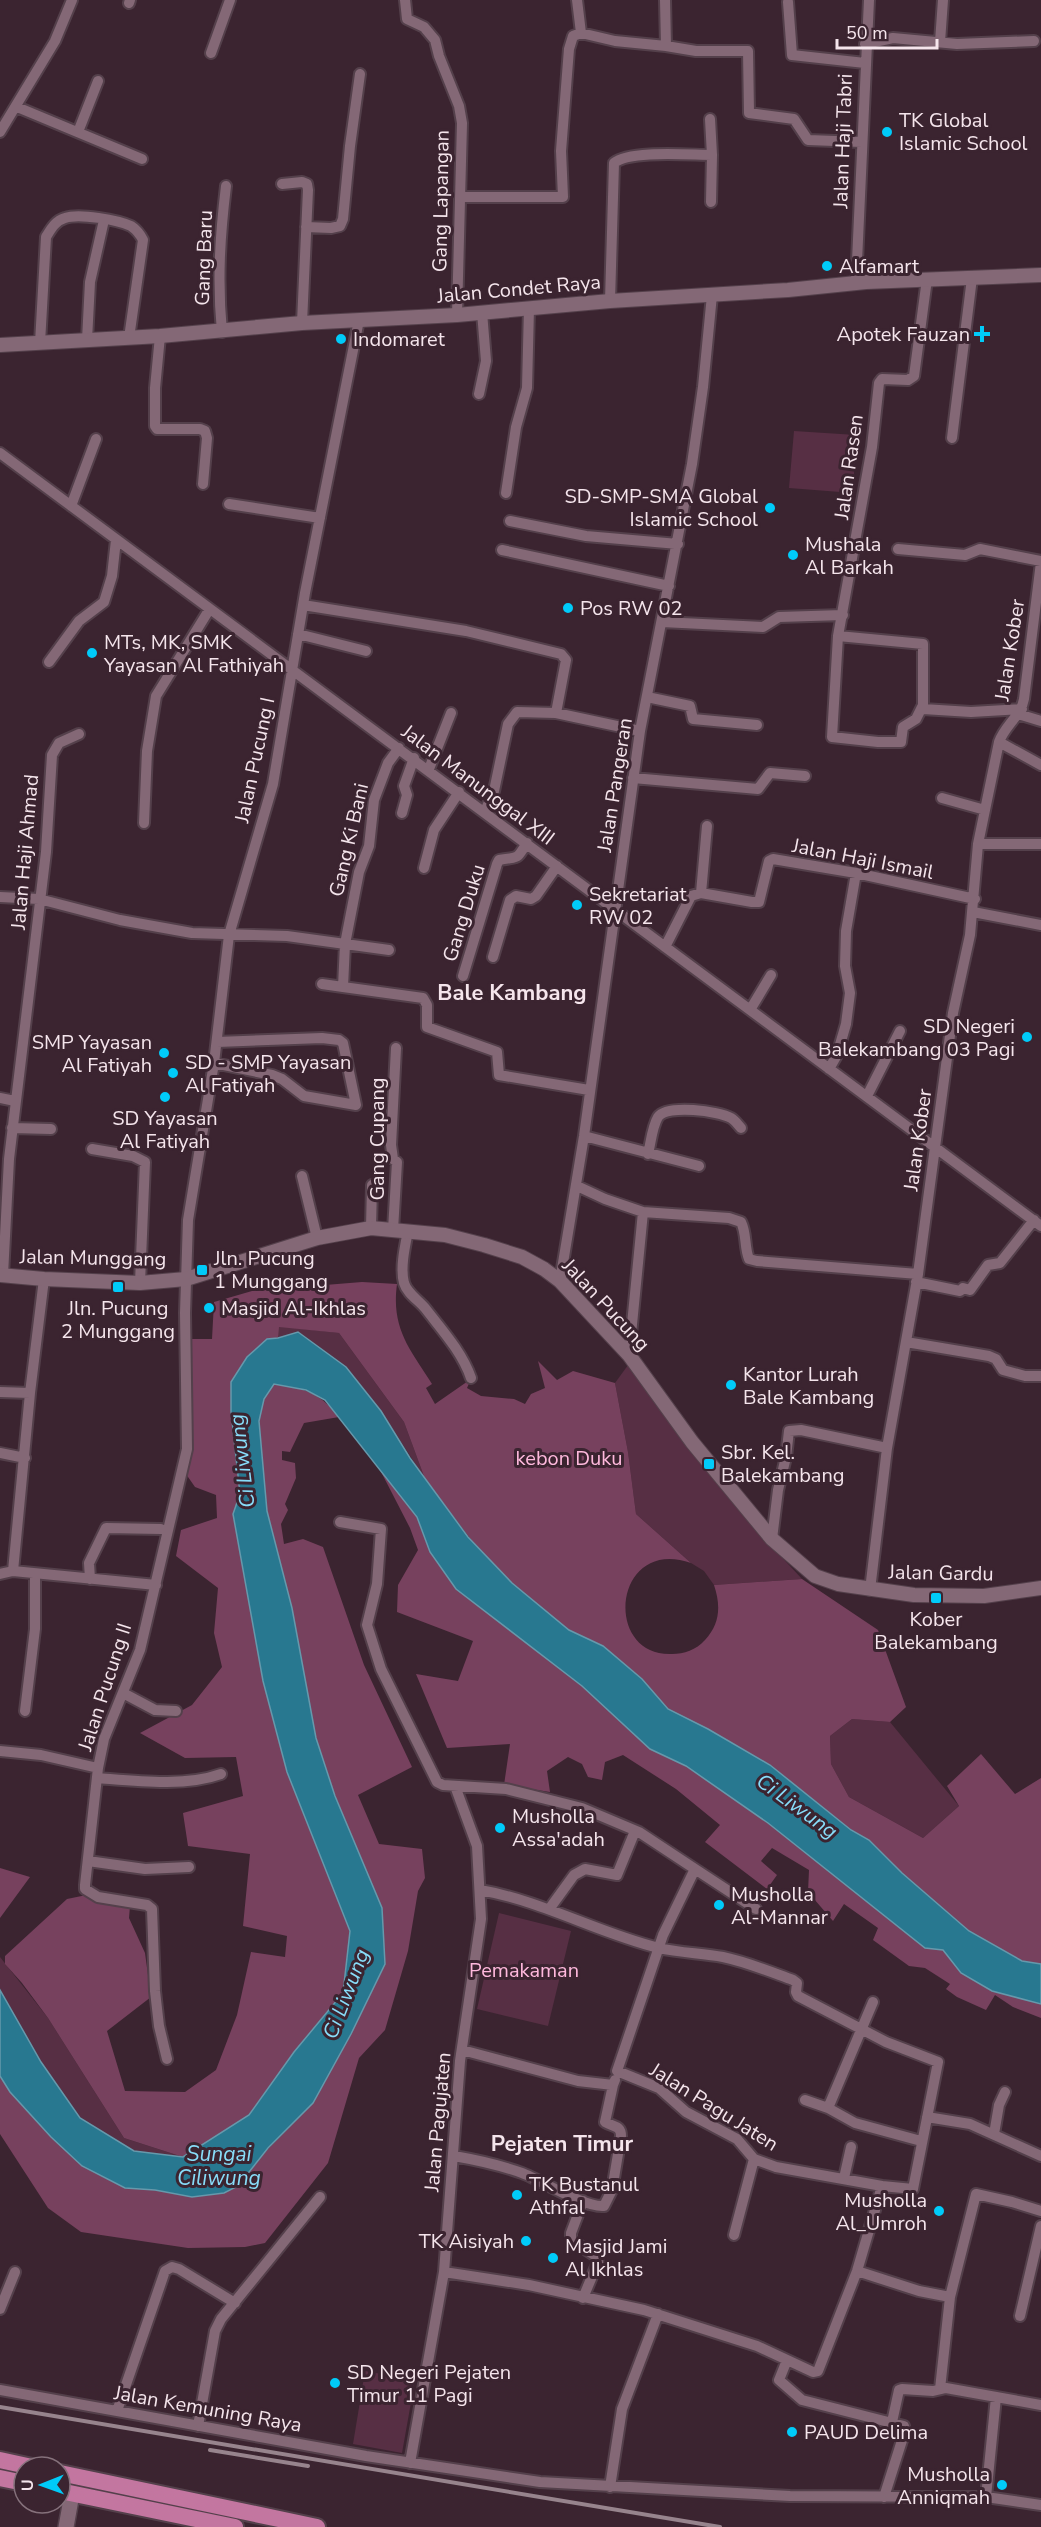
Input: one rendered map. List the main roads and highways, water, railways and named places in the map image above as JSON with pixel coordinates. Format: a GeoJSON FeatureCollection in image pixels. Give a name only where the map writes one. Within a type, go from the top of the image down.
{"type":"FeatureCollection","features":[{"type":"Feature","properties":{"kind":"main road"},"geometry":{"type":"LineString","coordinates":[[72,2476],[317,2527]]}},
{"type":"Feature","properties":{"kind":"main road"},"geometry":{"type":"LineString","coordinates":[[72,2496],[235,2527]]}},
{"type":"Feature","properties":{"kind":"water","name":"Sungai Ciliwung"},"geometry":{"type":"Polygon","coordinates":[[[298,1332],[346,1367],[381,1411],[410,1458],[468,1537],[512,1583],[569,1630],[603,1646],[642,1679],[668,1709],[770,1765],[851,1830],[869,1840],[902,1873],[969,1931],[1022,1961],[1041,1964],[1041,2004],[992,1991],[961,1973],[943,1950],[925,1948],[768,1823],[686,1766],[650,1749],[582,1686],[456,1589],[430,1552],[417,1517],[325,1400],[306,1390],[274,1384],[264,1399],[259,1421],[267,1511],[292,1608],[316,1738],[335,1796],[382,1908],[385,1964],[351,2034],[313,2103],[268,2148],[238,2186],[224,2193],[192,2197],[155,2190],[125,2188],[82,2166],[51,2137],[10,2092],[0,2076],[0,1990],[41,2062],[80,2118],[134,2151],[183,2157],[249,2115],[294,2052],[343,1993],[350,1931],[287,1772],[263,1681],[233,1514],[240,1494],[231,1411],[231,1382],[247,1357],[267,1339],[298,1332]]]}},
{"type":"Feature","properties":{"kind":"railway"},"geometry":{"type":"LineString","coordinates":[[0,2407],[720,2527]]}},
{"type":"Feature","properties":{"kind":"railway"},"geometry":{"type":"LineString","coordinates":[[210,2450],[308,2466]]}},
{"type":"Feature","properties":{"kind":"place","name":"TK Global Islamic School"},"geometry":{"type":"Point","coordinates":[887,132]}},
{"type":"Feature","properties":{"kind":"place","name":"Alfamart"},"geometry":{"type":"Point","coordinates":[827,266]}},
{"type":"Feature","properties":{"kind":"place","name":"Apotek Fauzan"},"geometry":{"type":"Point","coordinates":[982,334]}},
{"type":"Feature","properties":{"kind":"place","name":"Indomaret"},"geometry":{"type":"Point","coordinates":[341,339]}},
{"type":"Feature","properties":{"kind":"place","name":"SD-SMP-SMA Global Islamic School"},"geometry":{"type":"Point","coordinates":[770,508]}},
{"type":"Feature","properties":{"kind":"place","name":"Mushala Al Barkah"},"geometry":{"type":"Point","coordinates":[793,555]}},
{"type":"Feature","properties":{"kind":"place","name":"Pos RW 02"},"geometry":{"type":"Point","coordinates":[568,608]}},
{"type":"Feature","properties":{"kind":"place","name":"MTs, MK, SMK Yayasan Al Fathiyah"},"geometry":{"type":"Point","coordinates":[92,653]}},
{"type":"Feature","properties":{"kind":"place","name":"Sekretariat RW 02"},"geometry":{"type":"Point","coordinates":[577,905]}},
{"type":"Feature","properties":{"kind":"place","name":"SD Negeri Balekambang 03 Pagi"},"geometry":{"type":"Point","coordinates":[1027,1037]}},
{"type":"Feature","properties":{"kind":"place","name":"SMP Yayasan Al Fatiyah"},"geometry":{"type":"Point","coordinates":[164,1053]}},
{"type":"Feature","properties":{"kind":"place","name":"SD - SMP Yayasan Al Fatiyah"},"geometry":{"type":"Point","coordinates":[173,1073]}},
{"type":"Feature","properties":{"kind":"place","name":"SD Yayasan Al Fatiyah"},"geometry":{"type":"Point","coordinates":[165,1097]}},
{"type":"Feature","properties":{"kind":"place","name":"Jln. Pucung 1 Munggang"},"geometry":{"type":"Point","coordinates":[202,1270]}},
{"type":"Feature","properties":{"kind":"place","name":"Jln. Pucung 2 Munggang"},"geometry":{"type":"Point","coordinates":[118,1287]}},
{"type":"Feature","properties":{"kind":"place","name":"Masjid Al-Ikhlas"},"geometry":{"type":"Point","coordinates":[209,1308]}},
{"type":"Feature","properties":{"kind":"place","name":"Kantor Lurah Bale Kambang"},"geometry":{"type":"Point","coordinates":[731,1385]}},
{"type":"Feature","properties":{"kind":"place","name":"Sbr. Kel. Balekambang"},"geometry":{"type":"Point","coordinates":[709,1464]}},
{"type":"Feature","properties":{"kind":"place","name":"Kober Balekambang"},"geometry":{"type":"Point","coordinates":[936,1598]}},
{"type":"Feature","properties":{"kind":"place","name":"Musholla Assa'adah"},"geometry":{"type":"Point","coordinates":[500,1828]}},
{"type":"Feature","properties":{"kind":"place","name":"Musholla Al-Mannar"},"geometry":{"type":"Point","coordinates":[719,1905]}},
{"type":"Feature","properties":{"kind":"place","name":"TK Bustanul Athfal"},"geometry":{"type":"Point","coordinates":[517,2195]}},
{"type":"Feature","properties":{"kind":"place","name":"Musholla Al_Umroh"},"geometry":{"type":"Point","coordinates":[939,2211]}},
{"type":"Feature","properties":{"kind":"place","name":"TK Aisiyah"},"geometry":{"type":"Point","coordinates":[526,2241]}},
{"type":"Feature","properties":{"kind":"place","name":"Masjid Jami Al Ikhlas"},"geometry":{"type":"Point","coordinates":[553,2258]}},
{"type":"Feature","properties":{"kind":"place","name":"SD Negeri Pejaten Timur 11 Pagi"},"geometry":{"type":"Point","coordinates":[335,2383]}},
{"type":"Feature","properties":{"kind":"place","name":"PAUD Delima"},"geometry":{"type":"Point","coordinates":[792,2432]}},
{"type":"Feature","properties":{"kind":"place","name":"Musholla Anniqmah"},"geometry":{"type":"Point","coordinates":[1002,2485]}},
{"type":"Feature","properties":{"kind":"district","name":"Bale Kambang"},"geometry":{"type":"Point","coordinates":[512,993]}},
{"type":"Feature","properties":{"kind":"district","name":"Pejaten Timur"},"geometry":{"type":"Point","coordinates":[562,2144]}},
{"type":"Feature","properties":{"kind":"park label","name":"kebon Duku"},"geometry":{"type":"Point","coordinates":[569,1458]}},
{"type":"Feature","properties":{"kind":"park label","name":"Pemakaman"},"geometry":{"type":"Point","coordinates":[524,1970]}},
{"type":"Feature","properties":{"kind":"water label","name":"Ci Liwung"},"geometry":{"type":"Point","coordinates":[242,1461]}},
{"type":"Feature","properties":{"kind":"water label","name":"Ci Liwung"},"geometry":{"type":"Point","coordinates":[797,1806]}},
{"type":"Feature","properties":{"kind":"water label","name":"Ci Liwung"},"geometry":{"type":"Point","coordinates":[346,1994]}}]}
